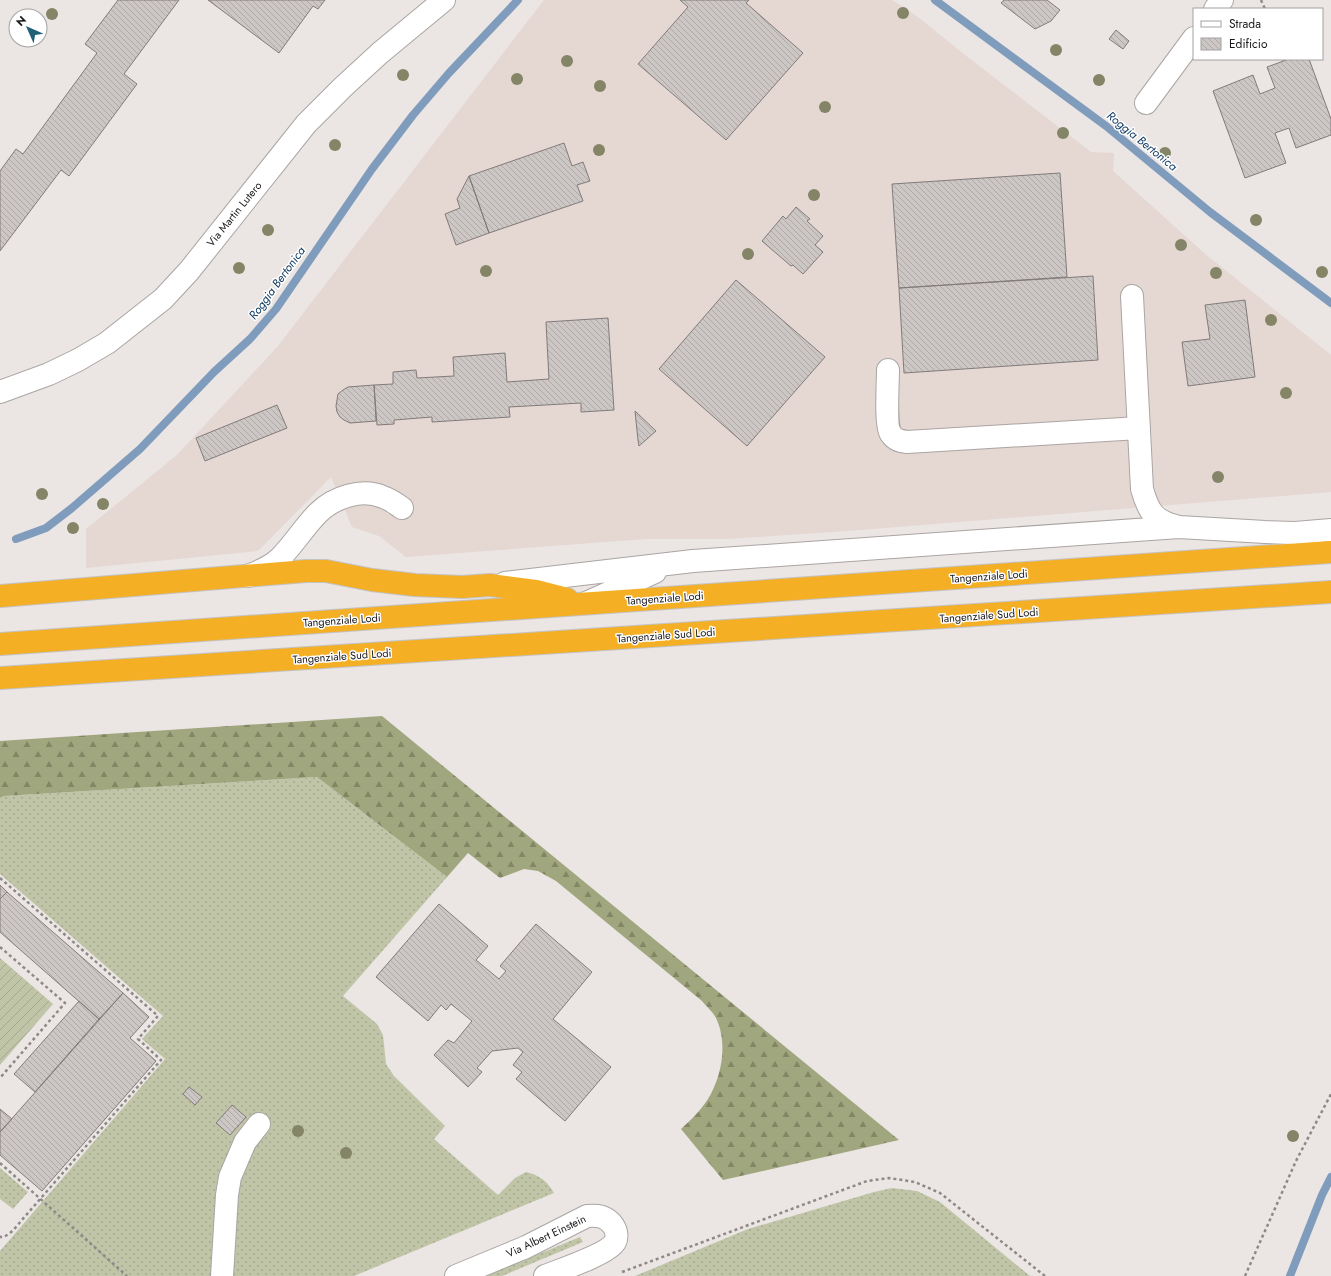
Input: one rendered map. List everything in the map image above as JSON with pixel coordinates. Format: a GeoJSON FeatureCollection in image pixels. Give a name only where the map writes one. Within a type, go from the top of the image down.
{"type":"FeatureCollection","features":[{"type":"Feature","properties":{"kind":"highway","name":"Tangenziale Lodi"},"geometry":{"type":"LineString","coordinates":[[0,644],[1331,552]]}},
{"type":"Feature","properties":{"kind":"highway"},"geometry":{"type":"LineString","coordinates":[[0,596],[306,571],[345,574],[372,580],[415,585],[462,587],[490,585],[536,591],[586,604]]}},
{"type":"Feature","properties":{"kind":"highway"},"geometry":{"type":"LineString","coordinates":[[0,578],[6,584],[18,589],[35,592]]}},
{"type":"Feature","properties":{"kind":"highway","name":"Tangenziale Sud Lodi"},"geometry":{"type":"LineString","coordinates":[[4,679],[1331,592]]}},
{"type":"Feature","properties":{"kind":"street","name":"Via Martin Lutero"},"geometry":{"type":"LineString","coordinates":[[0,392],[49,374],[78,360],[107,343],[163,299],[188,271],[306,124],[380,53],[444,0]]}},
{"type":"Feature","properties":{"kind":"street"},"geometry":{"type":"LineString","coordinates":[[1216,8],[1222,0]]}},
{"type":"Feature","properties":{"kind":"street"},"geometry":{"type":"LineString","coordinates":[[1146,104],[1193,39]]}},
{"type":"Feature","properties":{"kind":"street"},"geometry":{"type":"LineString","coordinates":[[1111,532],[1122,526],[1136,512],[1142,489],[1132,296]]}},
{"type":"Feature","properties":{"kind":"street"},"geometry":{"type":"LineString","coordinates":[[888,370],[888,422],[890,433],[897,440],[907,442],[1139,428]]}},
{"type":"Feature","properties":{"kind":"street"},"geometry":{"type":"LineString","coordinates":[[1142,489],[1150,511],[1157,519],[1167,524],[1179,527]]}},
{"type":"Feature","properties":{"kind":"street"},"geometry":{"type":"LineString","coordinates":[[248,576],[265,569],[279,559],[317,513],[328,504],[358,493],[372,493],[384,497],[402,508]]}},
{"type":"Feature","properties":{"kind":"street"},"geometry":{"type":"LineString","coordinates":[[490,585],[675,563],[1179,527],[1295,533],[1331,530]]}},
{"type":"Feature","properties":{"kind":"street"},"geometry":{"type":"LineString","coordinates":[[1295,533],[1331,542]]}},
{"type":"Feature","properties":{"kind":"street"},"geometry":{"type":"LineString","coordinates":[[297,538],[295,547],[300,561],[307,567],[317,572]]}},
{"type":"Feature","properties":{"kind":"street"},"geometry":{"type":"LineString","coordinates":[[586,604],[675,563]]}},
{"type":"Feature","properties":{"kind":"street"},"geometry":{"type":"LineString","coordinates":[[222,1276],[227,1196],[230,1178],[245,1142],[259,1124]]}},
{"type":"Feature","properties":{"kind":"street","name":"Via Albert Einstein"},"geometry":{"type":"LineString","coordinates":[[456,1276],[526,1247],[587,1216],[597,1215],[606,1218],[613,1225],[616,1231],[615,1242],[608,1248],[545,1276]]}},
{"type":"Feature","properties":{"kind":"path"},"geometry":{"type":"LineString","coordinates":[[0,878],[158,1016],[138,1039],[162,1060],[10,1234],[0,1237]]}},
{"type":"Feature","properties":{"kind":"path"},"geometry":{"type":"LineString","coordinates":[[0,947],[65,1004],[0,1078]]}},
{"type":"Feature","properties":{"kind":"path"},"geometry":{"type":"LineString","coordinates":[[1245,1276],[1296,1162],[1331,1094]]}},
{"type":"Feature","properties":{"kind":"path"},"geometry":{"type":"LineString","coordinates":[[0,1163],[127,1276]]}},
{"type":"Feature","properties":{"kind":"path"},"geometry":{"type":"LineString","coordinates":[[619,1273],[867,1181],[889,1178],[915,1182],[940,1193],[1045,1276]]}},
{"type":"Feature","properties":{"kind":"shaded area"},"geometry":{"type":"Polygon","coordinates":[[[544,0],[892,0],[918,17],[1091,152],[1114,153],[1113,171],[1204,253],[1331,355],[1331,492],[860,530],[728,539],[646,539],[406,557],[379,536],[352,527],[331,477],[258,551],[86,568],[86,529],[177,455],[278,346],[544,0]]]}},
{"type":"Feature","properties":{"kind":"green space"},"geometry":{"type":"Polygon","coordinates":[[[382,716],[899,1140],[723,1180],[681,1129],[696,1115],[708,1099],[717,1080],[722,1059],[722,1038],[720,1028],[715,1016],[702,1001],[556,881],[538,871],[524,869],[500,878],[468,853],[447,877],[317,777],[4,796],[0,798],[0,741],[382,716]]]}},
{"type":"Feature","properties":{"kind":"green space"},"geometry":{"type":"Polygon","coordinates":[[[317,777],[447,877],[343,996],[377,1024],[383,1035],[386,1064],[394,1076],[445,1126],[434,1139],[498,1195],[515,1178],[526,1172],[536,1175],[543,1180],[549,1185],[554,1193],[354,1276],[0,1276],[0,1251],[165,1059],[142,1039],[163,1016],[0,874],[0,798],[4,796],[317,777]]]}},
{"type":"Feature","properties":{"kind":"green space"},"geometry":{"type":"Polygon","coordinates":[[[0,958],[53,1004],[0,1065],[0,958]]]}},
{"type":"Feature","properties":{"kind":"green space"},"geometry":{"type":"Polygon","coordinates":[[[0,1168],[28,1192],[13,1209],[0,1199],[0,1168]]]}},
{"type":"Feature","properties":{"kind":"green space"},"geometry":{"type":"Polygon","coordinates":[[[892,1188],[917,1191],[940,1202],[1030,1276],[635,1276],[748,1229],[892,1188]]]}},
{"type":"Feature","properties":{"kind":"green space"},"geometry":{"type":"Polygon","coordinates":[[[580,1237],[583,1242],[502,1276],[486,1276],[580,1237]]]}},
{"type":"Feature","properties":{"kind":"building"},"geometry":{"type":"Polygon","coordinates":[[[118,0],[179,0],[124,74],[137,84],[69,176],[61,170],[0,251],[0,171],[16,149],[23,154],[97,53],[85,44],[118,0]]]}},
{"type":"Feature","properties":{"kind":"building"},"geometry":{"type":"Polygon","coordinates":[[[208,0],[325,0],[318,9],[313,6],[279,53],[208,0]]]}},
{"type":"Feature","properties":{"kind":"building"},"geometry":{"type":"Polygon","coordinates":[[[680,0],[749,0],[746,3],[803,53],[726,140],[638,64],[688,7],[680,0]]]}},
{"type":"Feature","properties":{"kind":"building"},"geometry":{"type":"Polygon","coordinates":[[[1004,0],[1047,0],[1060,10],[1051,21],[1035,29],[1001,3],[1004,0]]]}},
{"type":"Feature","properties":{"kind":"building"},"geometry":{"type":"Polygon","coordinates":[[[1116,30],[1129,41],[1123,49],[1109,39],[1116,30]]]}},
{"type":"Feature","properties":{"kind":"building"},"geometry":{"type":"Polygon","coordinates":[[[1286,60],[1309,60],[1331,119],[1331,135],[1296,148],[1289,128],[1275,133],[1286,163],[1245,178],[1213,91],[1253,75],[1260,94],[1275,88],[1267,67],[1286,60]]]}},
{"type":"Feature","properties":{"kind":"building"},"geometry":{"type":"Polygon","coordinates":[[[564,143],[572,166],[583,162],[590,181],[577,185],[583,201],[489,233],[469,176],[564,143]]]}},
{"type":"Feature","properties":{"kind":"building"},"geometry":{"type":"Polygon","coordinates":[[[1060,173],[1067,277],[899,288],[892,184],[1060,173]]]}},
{"type":"Feature","properties":{"kind":"building"},"geometry":{"type":"Polygon","coordinates":[[[469,176],[489,233],[456,245],[445,214],[460,208],[457,199],[469,176]]]}},
{"type":"Feature","properties":{"kind":"building"},"geometry":{"type":"Polygon","coordinates":[[[796,207],[810,219],[807,221],[823,236],[815,245],[823,252],[803,274],[793,265],[791,266],[762,241],[783,216],[786,219],[796,207]]]}},
{"type":"Feature","properties":{"kind":"building"},"geometry":{"type":"Polygon","coordinates":[[[1093,276],[1098,360],[904,373],[899,288],[1093,276]]]}},
{"type":"Feature","properties":{"kind":"building"},"geometry":{"type":"Polygon","coordinates":[[[736,280],[825,357],[747,446],[659,369],[736,280]]]}},
{"type":"Feature","properties":{"kind":"building"},"geometry":{"type":"Polygon","coordinates":[[[1245,300],[1255,377],[1188,386],[1182,342],[1210,339],[1205,305],[1245,300]]]}},
{"type":"Feature","properties":{"kind":"building"},"geometry":{"type":"Polygon","coordinates":[[[608,318],[614,410],[581,412],[581,403],[509,407],[510,417],[432,422],[432,417],[394,420],[394,424],[377,425],[374,385],[393,384],[393,372],[416,370],[417,378],[454,376],[453,357],[505,353],[507,382],[549,379],[546,322],[608,318]]]}},
{"type":"Feature","properties":{"kind":"building"},"geometry":{"type":"Polygon","coordinates":[[[374,385],[376,421],[350,423],[340,417],[336,406],[338,394],[348,387],[374,385]]]}},
{"type":"Feature","properties":{"kind":"building"},"geometry":{"type":"Polygon","coordinates":[[[277,405],[287,428],[205,461],[196,438],[277,405]]]}},
{"type":"Feature","properties":{"kind":"building"},"geometry":{"type":"Polygon","coordinates":[[[635,411],[656,431],[639,446],[638,440],[635,411]]]}},
{"type":"Feature","properties":{"kind":"building"},"geometry":{"type":"Polygon","coordinates":[[[0,885],[7,892],[0,899],[0,885]]]}},
{"type":"Feature","properties":{"kind":"building"},"geometry":{"type":"Polygon","coordinates":[[[7,892],[123,993],[99,1019],[0,932],[0,899],[7,892]]]}},
{"type":"Feature","properties":{"kind":"building"},"geometry":{"type":"Polygon","coordinates":[[[439,904],[488,946],[476,960],[499,979],[506,971],[500,966],[536,924],[592,972],[553,1019],[611,1067],[565,1121],[516,1079],[522,1072],[513,1065],[523,1052],[518,1048],[492,1051],[477,1068],[482,1072],[468,1087],[434,1055],[448,1040],[454,1043],[472,1021],[451,1004],[446,1010],[441,1005],[428,1021],[376,977],[439,904]]]}},
{"type":"Feature","properties":{"kind":"building"},"geometry":{"type":"Polygon","coordinates":[[[123,993],[149,1017],[130,1038],[156,1061],[42,1191],[0,1155],[0,1132],[123,993]]]}},
{"type":"Feature","properties":{"kind":"building"},"geometry":{"type":"Polygon","coordinates":[[[79,1001],[99,1019],[35,1092],[14,1074],[79,1001]]]}},
{"type":"Feature","properties":{"kind":"building"},"geometry":{"type":"Polygon","coordinates":[[[189,1087],[202,1097],[195,1105],[183,1094],[189,1087]]]}},
{"type":"Feature","properties":{"kind":"building"},"geometry":{"type":"Polygon","coordinates":[[[232,1105],[246,1117],[230,1135],[216,1123],[232,1105]]]}},
{"type":"Feature","properties":{"kind":"building"},"geometry":{"type":"Polygon","coordinates":[[[0,1109],[12,1119],[0,1132],[0,1109]]]}},
{"type":"Feature","properties":{"kind":"waterway","name":"Roggia Bertonica"},"geometry":{"type":"LineString","coordinates":[[16,539],[46,528],[72,508],[140,449],[214,372],[250,339],[276,309],[372,169],[413,115],[449,73],[518,0]]}},
{"type":"Feature","properties":{"kind":"waterway","name":"Roggia Bertonica"},"geometry":{"type":"LineString","coordinates":[[935,0],[1106,126],[1210,212],[1331,303]]}},
{"type":"Feature","properties":{"kind":"waterway"},"geometry":{"type":"LineString","coordinates":[[1290,1276],[1322,1195],[1331,1177]]}}]}
